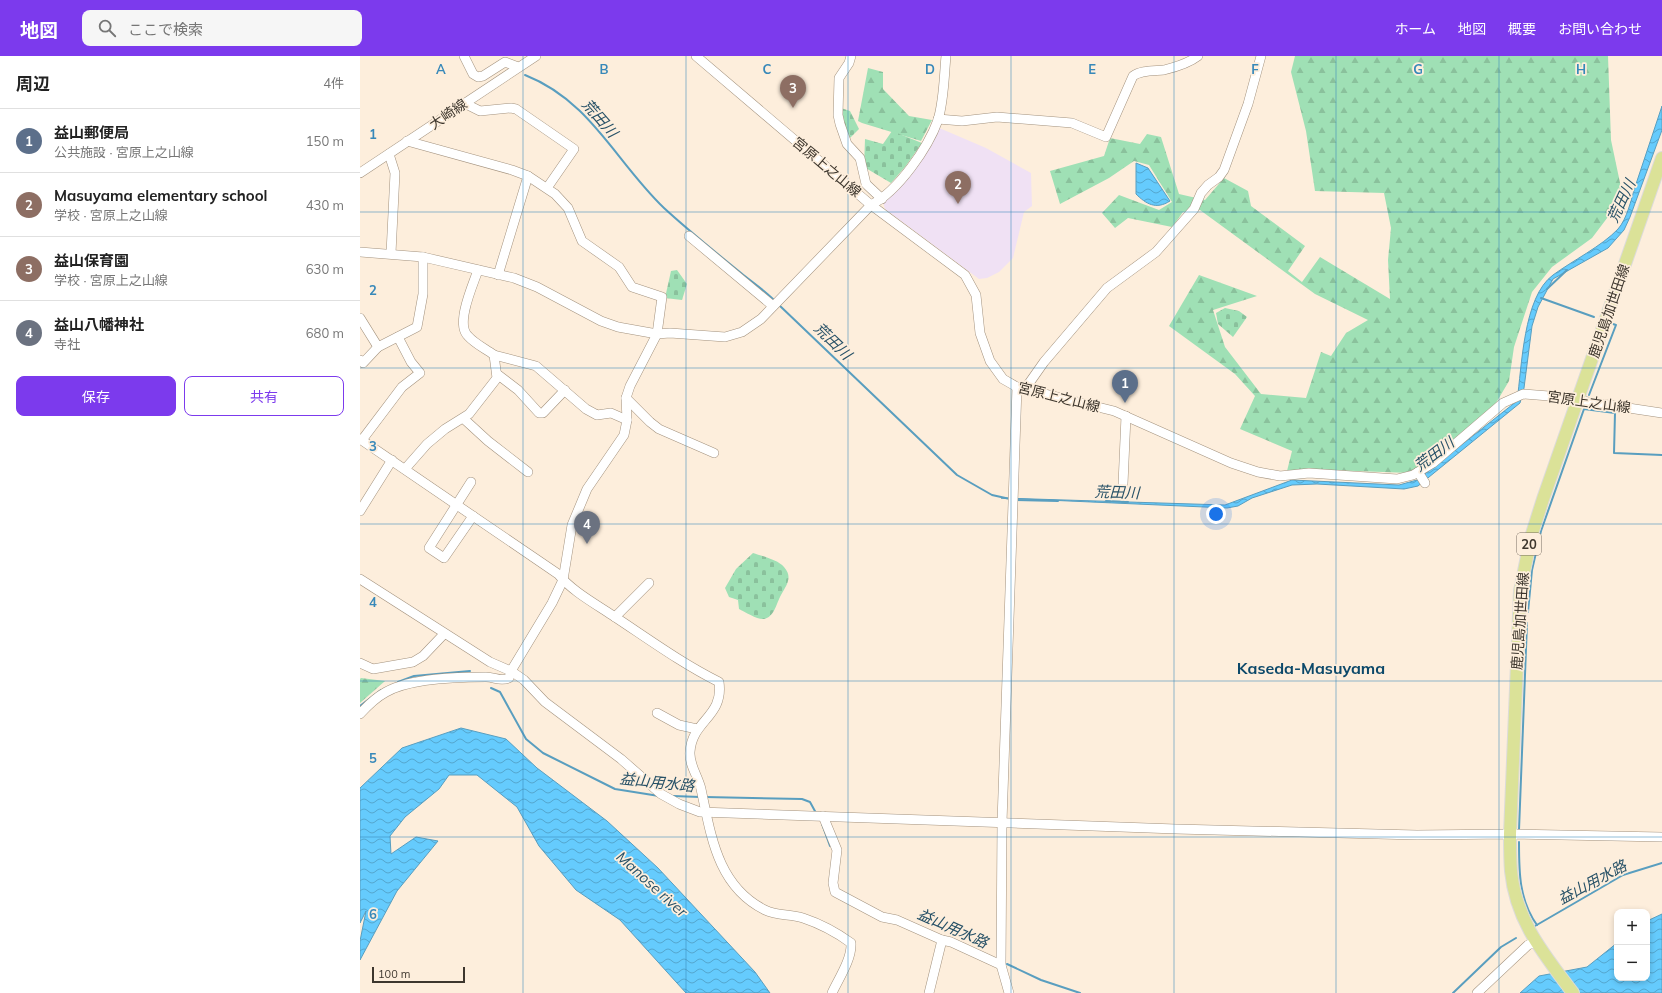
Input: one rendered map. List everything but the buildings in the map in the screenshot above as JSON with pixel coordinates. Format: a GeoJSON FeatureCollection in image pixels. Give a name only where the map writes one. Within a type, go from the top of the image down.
{"type":"FeatureCollection","features":[{"type":"Feature","properties":{"kind":"main road","name":"鹿児島加世田線"},"geometry":{"type":"LineString","coordinates":[[1573,993],[1536,943],[1522,918],[1514,891],[1511,870],[1510,834],[1518,618],[1524,566],[1535,524],[1662,158]]}},
{"type":"Feature","properties":{"kind":"street"},"geometry":{"type":"LineString","coordinates":[[464,56],[473,74],[478,77],[483,76],[504,62],[518,67]]}},
{"type":"Feature","properties":{"kind":"street","name":"大崎線"},"geometry":{"type":"LineString","coordinates":[[360,173],[536,56]]}},
{"type":"Feature","properties":{"kind":"street","name":"宮原上之山線"},"geometry":{"type":"LineString","coordinates":[[696,56],[871,205],[965,275],[976,295],[980,333],[990,361],[1003,379],[1021,388],[1087,404],[1126,416],[1231,463],[1271,475],[1318,474],[1397,479],[1407,477],[1433,463],[1503,403],[1516,396],[1532,394],[1662,413]]}},
{"type":"Feature","properties":{"kind":"street"},"geometry":{"type":"LineString","coordinates":[[851,56],[849,63],[839,78],[838,115],[847,144],[860,158],[866,184],[882,199]]}},
{"type":"Feature","properties":{"kind":"street"},"geometry":{"type":"LineString","coordinates":[[360,252],[423,257],[498,275],[537,287],[601,321],[656,334],[670,333],[725,337],[742,332],[761,319],[871,205],[882,199],[922,152],[938,119],[946,56]]}},
{"type":"Feature","properties":{"kind":"street"},"geometry":{"type":"LineString","coordinates":[[938,119],[962,121],[997,118],[1072,123],[1106,137],[1133,76],[1140,72],[1175,67],[1193,60],[1198,56]]}},
{"type":"Feature","properties":{"kind":"street"},"geometry":{"type":"LineString","coordinates":[[1009,993],[1001,965],[1002,822],[1008,604],[1021,388],[1106,288],[1156,252],[1194,210],[1201,193],[1224,170],[1248,104],[1262,56]]}},
{"type":"Feature","properties":{"kind":"street"},"geometry":{"type":"LineString","coordinates":[[464,103],[480,111],[512,108],[516,109],[574,150],[547,188]]}},
{"type":"Feature","properties":{"kind":"street"},"geometry":{"type":"LineString","coordinates":[[360,714],[376,698],[401,686],[425,681],[488,676],[502,681],[509,678],[511,671],[552,603],[563,580],[568,545],[579,506],[587,489],[624,435],[627,420],[626,398],[630,386],[656,334],[662,297],[632,287],[620,267],[582,241],[568,208],[547,188],[528,176],[512,170],[407,141]]}},
{"type":"Feature","properties":{"kind":"street"},"geometry":{"type":"LineString","coordinates":[[389,154],[395,173],[391,254]]}},
{"type":"Feature","properties":{"kind":"street"},"geometry":{"type":"LineString","coordinates":[[498,275],[528,176]]}},
{"type":"Feature","properties":{"kind":"street"},"geometry":{"type":"LineString","coordinates":[[689,236],[776,303]]}},
{"type":"Feature","properties":{"kind":"street"},"geometry":{"type":"LineString","coordinates":[[360,360],[363,363],[378,347],[417,327],[423,294],[423,257]]}},
{"type":"Feature","properties":{"kind":"street"},"geometry":{"type":"LineString","coordinates":[[478,270],[464,316],[463,325],[467,336],[494,355],[536,366],[565,390],[579,404],[597,415],[611,413],[627,420]]}},
{"type":"Feature","properties":{"kind":"street"},"geometry":{"type":"LineString","coordinates":[[360,320],[378,347]]}},
{"type":"Feature","properties":{"kind":"street"},"geometry":{"type":"LineString","coordinates":[[398,337],[411,362],[420,373],[402,387],[361,440],[558,574],[563,580],[680,661],[719,682],[720,698],[717,706],[697,729],[693,737],[690,754],[718,860],[723,869],[743,894],[766,910],[775,914],[802,918],[833,930],[851,942],[852,948],[849,957],[832,993]]}},
{"type":"Feature","properties":{"kind":"street"},"geometry":{"type":"LineString","coordinates":[[405,469],[427,444],[445,429],[464,419],[496,380],[497,374],[494,355]]}},
{"type":"Feature","properties":{"kind":"street"},"geometry":{"type":"LineString","coordinates":[[497,374],[518,390],[539,413],[543,414],[565,390]]}},
{"type":"Feature","properties":{"kind":"street"},"geometry":{"type":"LineString","coordinates":[[626,398],[650,422],[659,428],[714,453]]}},
{"type":"Feature","properties":{"kind":"street"},"geometry":{"type":"LineString","coordinates":[[1123,484],[1126,416]]}},
{"type":"Feature","properties":{"kind":"street"},"geometry":{"type":"LineString","coordinates":[[464,419],[488,441],[528,472]]}},
{"type":"Feature","properties":{"kind":"street"},"geometry":{"type":"LineString","coordinates":[[360,511],[392,460]]}},
{"type":"Feature","properties":{"kind":"street"},"geometry":{"type":"LineString","coordinates":[[1418,472],[1425,483]]}},
{"type":"Feature","properties":{"kind":"street"},"geometry":{"type":"LineString","coordinates":[[471,482],[429,548],[444,558],[473,516]]}},
{"type":"Feature","properties":{"kind":"street"},"geometry":{"type":"LineString","coordinates":[[360,579],[444,634],[490,662],[511,671],[524,680],[545,702],[621,759],[661,794],[689,808],[705,812],[1104,827],[1417,835],[1510,834],[1662,836]]}},
{"type":"Feature","properties":{"kind":"street"},"geometry":{"type":"LineString","coordinates":[[615,617],[649,583]]}},
{"type":"Feature","properties":{"kind":"street"},"geometry":{"type":"LineString","coordinates":[[360,663],[373,669],[413,662],[423,656],[444,634]]}},
{"type":"Feature","properties":{"kind":"street"},"geometry":{"type":"LineString","coordinates":[[657,713],[680,725],[697,729]]}},
{"type":"Feature","properties":{"kind":"street"},"geometry":{"type":"LineString","coordinates":[[819,816],[836,850],[834,883],[835,892],[882,917],[898,920],[1001,965]]}},
{"type":"Feature","properties":{"kind":"street"},"geometry":{"type":"LineString","coordinates":[[929,993],[942,940]]}},
{"type":"Feature","properties":{"kind":"street"},"geometry":{"type":"LineString","coordinates":[[1477,993],[1528,945],[1536,943]]}},
{"type":"Feature","properties":{"kind":"shaded area"},"geometry":{"type":"Polygon","coordinates":[[[937,127],[986,148],[1031,173],[1032,206],[1024,212],[1013,258],[999,272],[987,278],[979,279],[885,209],[883,202],[937,127]]]}},
{"type":"Feature","properties":{"kind":"green space"},"geometry":{"type":"Polygon","coordinates":[[[1295,56],[1608,56],[1611,140],[1623,197],[1592,238],[1552,267],[1532,292],[1514,347],[1509,381],[1496,403],[1417,471],[1410,473],[1329,470],[1287,471],[1292,451],[1240,429],[1255,396],[1235,374],[1169,326],[1199,275],[1257,296],[1213,310],[1225,347],[1261,394],[1306,398],[1321,352],[1331,356],[1346,333],[1368,320],[1315,294],[1200,210],[1183,212],[1172,227],[1128,218],[1115,228],[1102,213],[1119,195],[1159,210],[1172,202],[1149,165],[1134,161],[1109,178],[1060,204],[1050,171],[1104,156],[1110,138],[1140,144],[1147,134],[1161,137],[1179,194],[1205,200],[1224,178],[1248,191],[1251,206],[1305,246],[1288,271],[1302,282],[1320,257],[1390,299],[1388,260],[1391,228],[1384,193],[1315,191],[1306,131],[1291,72],[1295,56]]]}},
{"type":"Feature","properties":{"kind":"green space"},"geometry":{"type":"Polygon","coordinates":[[[868,68],[883,72],[883,89],[909,116],[932,120],[921,141],[858,121],[868,68]]]}},
{"type":"Feature","properties":{"kind":"green space"},"geometry":{"type":"Polygon","coordinates":[[[841,108],[850,111],[859,129],[849,139],[840,115],[841,108]]]}},
{"type":"Feature","properties":{"kind":"green space"},"geometry":{"type":"Polygon","coordinates":[[[892,131],[922,143],[905,167],[891,183],[864,167],[865,139],[883,144],[892,131]]]}},
{"type":"Feature","properties":{"kind":"green space"},"geometry":{"type":"Polygon","coordinates":[[[677,270],[687,284],[682,300],[665,298],[671,271],[677,270]]]}},
{"type":"Feature","properties":{"kind":"green space"},"geometry":{"type":"Polygon","coordinates":[[[1225,308],[1239,311],[1247,317],[1233,337],[1218,324],[1216,313],[1225,308]]]}},
{"type":"Feature","properties":{"kind":"green space"},"geometry":{"type":"Polygon","coordinates":[[[753,553],[778,562],[784,567],[788,575],[788,582],[774,610],[770,616],[764,619],[755,617],[739,609],[738,600],[729,597],[725,588],[736,569],[753,553]]]}},
{"type":"Feature","properties":{"kind":"green space"},"geometry":{"type":"Polygon","coordinates":[[[360,679],[385,681],[360,703],[360,679]]]}},
{"type":"Feature","properties":{"kind":"water"},"geometry":{"type":"Polygon","coordinates":[[[1662,106],[1662,130],[1624,230],[1608,248],[1553,279],[1538,307],[1532,326],[1524,388],[1520,403],[1418,486],[1404,489],[1317,484],[1292,485],[1252,498],[1238,506],[1227,508],[1001,498],[1225,505],[1292,480],[1399,485],[1417,480],[1517,401],[1526,334],[1535,299],[1543,285],[1553,275],[1604,241],[1621,225],[1628,209],[1662,106]]]}},
{"type":"Feature","properties":{"kind":"water"},"geometry":{"type":"Polygon","coordinates":[[[1136,163],[1148,168],[1170,201],[1165,204],[1152,205],[1144,201],[1136,194],[1136,163]]]}},
{"type":"Feature","properties":{"kind":"water","name":"Manose river"},"geometry":{"type":"Polygon","coordinates":[[[461,728],[506,739],[537,768],[607,821],[658,868],[755,972],[770,993],[686,993],[620,920],[576,890],[539,846],[517,807],[477,775],[449,775],[439,789],[405,817],[390,836],[391,854],[416,837],[438,841],[397,891],[360,960],[360,941],[366,911],[360,923],[360,788],[402,748],[461,728]]]}},
{"type":"Feature","properties":{"kind":"water"},"geometry":{"type":"Polygon","coordinates":[[[1662,914],[1662,993],[1520,993],[1539,976],[1587,967],[1614,945],[1614,981],[1650,981],[1650,920],[1662,914]]]}},
{"type":"Feature","properties":{"kind":"waterway","name":"荒田川"},"geometry":{"type":"LineString","coordinates":[[525,75],[548,86],[568,100],[585,116],[664,208],[774,300]]}},
{"type":"Feature","properties":{"kind":"waterway","name":"荒田川"},"geometry":{"type":"LineString","coordinates":[[1547,289],[1567,270]]}},
{"type":"Feature","properties":{"kind":"waterway"},"geometry":{"type":"LineString","coordinates":[[1541,298],[1594,317]]}},
{"type":"Feature","properties":{"kind":"waterway","name":"荒田川"},"geometry":{"type":"LineString","coordinates":[[779,305],[957,475],[992,495],[1010,499]]}},
{"type":"Feature","properties":{"kind":"waterway"},"geometry":{"type":"LineString","coordinates":[[1589,395],[1616,325],[1613,324]]}},
{"type":"Feature","properties":{"kind":"waterway"},"geometry":{"type":"LineString","coordinates":[[1528,612],[1532,570],[1541,531],[1584,409],[1615,413],[1614,453],[1662,455]]}},
{"type":"Feature","properties":{"kind":"waterway","name":"荒田川"},"geometry":{"type":"LineString","coordinates":[[1016,500],[1058,501]]}},
{"type":"Feature","properties":{"kind":"waterway","name":"荒田川"},"geometry":{"type":"LineString","coordinates":[[1106,501],[1128,502]]}},
{"type":"Feature","properties":{"kind":"waterway"},"geometry":{"type":"LineString","coordinates":[[1519,830],[1527,623]]}},
{"type":"Feature","properties":{"kind":"waterway","name":"益山用水路"},"geometry":{"type":"LineString","coordinates":[[398,682],[414,676],[470,671]]}},
{"type":"Feature","properties":{"kind":"waterway","name":"益山用水路"},"geometry":{"type":"LineString","coordinates":[[491,688],[500,692],[526,739],[543,753],[615,789],[659,796]]}},
{"type":"Feature","properties":{"kind":"waterway","name":"益山用水路"},"geometry":{"type":"LineString","coordinates":[[360,706],[381,690]]}},
{"type":"Feature","properties":{"kind":"waterway","name":"益山用水路"},"geometry":{"type":"LineString","coordinates":[[673,796],[700,797]]}},
{"type":"Feature","properties":{"kind":"waterway","name":"益山用水路"},"geometry":{"type":"LineString","coordinates":[[705,797],[802,799],[810,802],[816,813]]}},
{"type":"Feature","properties":{"kind":"waterway","name":"益山用水路"},"geometry":{"type":"LineString","coordinates":[[822,824],[830,846]]}},
{"type":"Feature","properties":{"kind":"waterway"},"geometry":{"type":"LineString","coordinates":[[1519,842],[1519,864],[1523,896],[1537,925]]}},
{"type":"Feature","properties":{"kind":"waterway","name":"益山用水路"},"geometry":{"type":"LineString","coordinates":[[1535,926],[1623,875],[1662,863]]}},
{"type":"Feature","properties":{"kind":"waterway","name":"益山用水路"},"geometry":{"type":"LineString","coordinates":[[1453,993],[1501,947],[1516,938]]}},
{"type":"Feature","properties":{"kind":"waterway","name":"益山用水路"},"geometry":{"type":"LineString","coordinates":[[1007,964],[1041,980],[1080,993]]}},
{"type":"Feature","properties":{"kind":"place","name":"益山保育園"},"geometry":{"type":"Point","coordinates":[793,108]}},
{"type":"Feature","properties":{"kind":"place","name":"Masuyama elementary school"},"geometry":{"type":"Point","coordinates":[958,204]}},
{"type":"Feature","properties":{"kind":"place","name":"益山郵便局"},"geometry":{"type":"Point","coordinates":[1125,403]}},
{"type":"Feature","properties":{"kind":"place","name":"益山八幡神社"},"geometry":{"type":"Point","coordinates":[587,544]}},
{"type":"Feature","properties":{"kind":"district","name":"Kaseda-Masuyama"},"geometry":{"type":"Point","coordinates":[1311,668]}}]}
